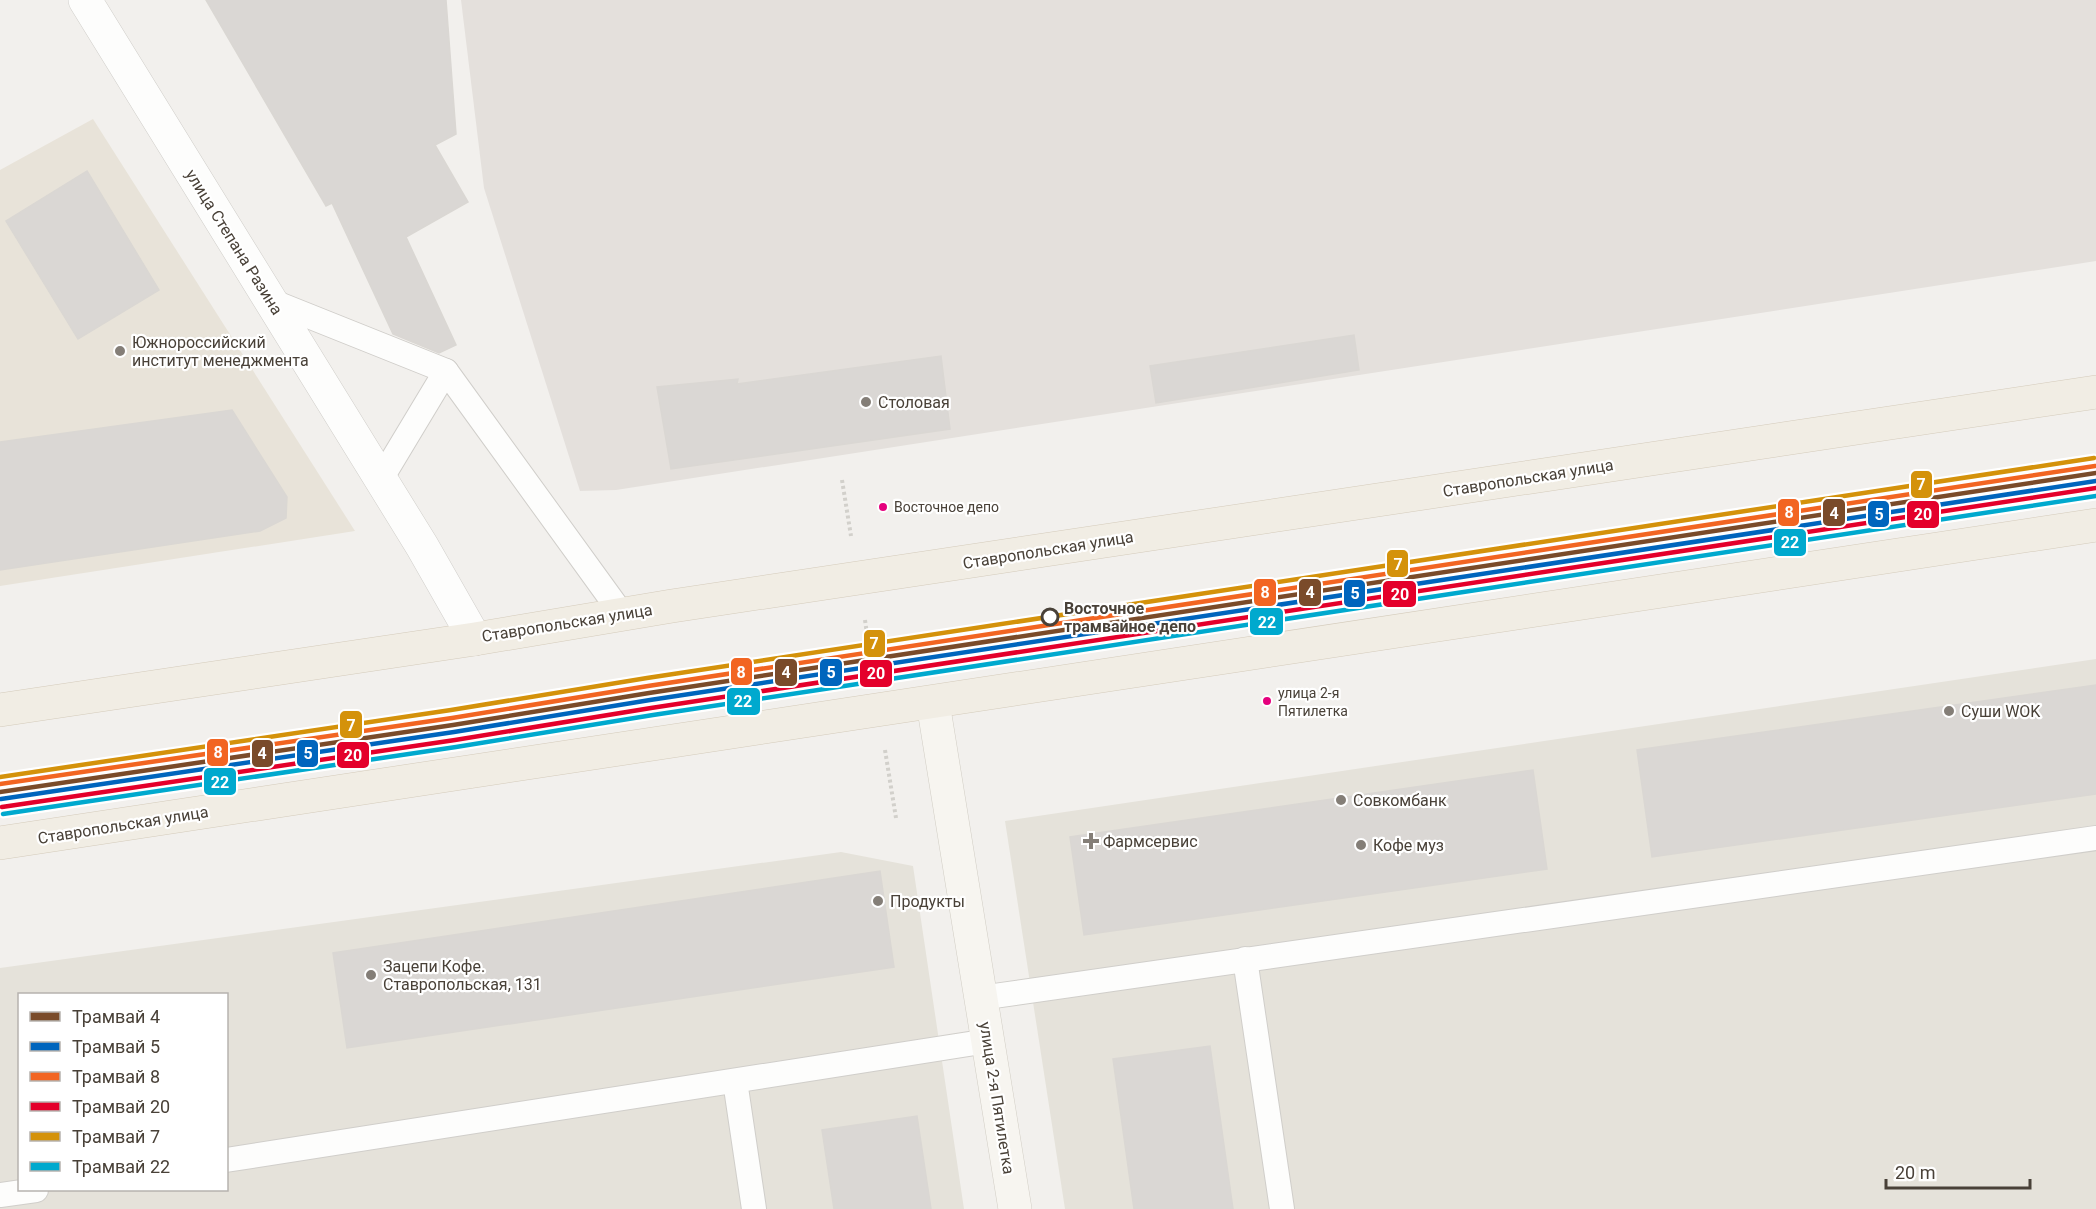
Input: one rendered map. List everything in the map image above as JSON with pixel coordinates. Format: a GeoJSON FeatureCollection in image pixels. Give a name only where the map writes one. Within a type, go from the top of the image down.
{"type":"FeatureCollection","features":[{"type":"Feature","properties":{"kind":"main road","name":"Ставропольская улица"},"geometry":{"type":"LineString","coordinates":[[0,710],[2096,392]]}},
{"type":"Feature","properties":{"kind":"main road","name":"Ставропольская улица"},"geometry":{"type":"LineString","coordinates":[[0,843],[2096,525]]}},
{"type":"Feature","properties":{"kind":"main road","name":"улица 2-я Пятилетка"},"geometry":{"type":"LineString","coordinates":[[933,703],[953,813],[980,998],[1015,1209]]}},
{"type":"Feature","properties":{"kind":"street","name":"улица Степана Разина"},"geometry":{"type":"LineString","coordinates":[[85,0],[422,546],[475,639]]}},
{"type":"Feature","properties":{"kind":"lane"},"geometry":{"type":"LineString","coordinates":[[271,301],[446,371],[622,615]]}},
{"type":"Feature","properties":{"kind":"lane"},"geometry":{"type":"LineString","coordinates":[[381,479],[446,371]]}},
{"type":"Feature","properties":{"kind":"lane"},"geometry":{"type":"LineString","coordinates":[[980,998],[2096,838]]}},
{"type":"Feature","properties":{"kind":"lane"},"geometry":{"type":"LineString","coordinates":[[1245,959],[1282,1209]]}},
{"type":"Feature","properties":{"kind":"lane"},"geometry":{"type":"LineString","coordinates":[[228,1160],[988,1041]]}},
{"type":"Feature","properties":{"kind":"lane"},"geometry":{"type":"LineString","coordinates":[[735,1081],[754,1209]]}},
{"type":"Feature","properties":{"kind":"lane"},"geometry":{"type":"LineString","coordinates":[[0,1195],[29,1191]]}},
{"type":"Feature","properties":{"kind":"path"},"geometry":{"type":"LineString","coordinates":[[842,480],[896,818]]}},
{"type":"Feature","properties":{"kind":"shaded area"},"geometry":{"type":"Polygon","coordinates":[[[461,0],[2096,0],[2096,261],[616,490],[580,491],[484,188],[461,0]]]}},
{"type":"Feature","properties":{"kind":"shaded area","name":"Южнороссийский институт менеджмента"},"geometry":{"type":"Polygon","coordinates":[[[93,119],[355,531],[0,586],[0,170],[93,119]]]}},
{"type":"Feature","properties":{"kind":"shaded area"},"geometry":{"type":"Polygon","coordinates":[[[2096,659],[2096,1209],[1065,1209],[1005,821],[2096,659]]]}},
{"type":"Feature","properties":{"kind":"shaded area"},"geometry":{"type":"Polygon","coordinates":[[[841,852],[913,866],[964,1209],[0,1209],[0,968],[841,852]]]}},
{"type":"Feature","properties":{"kind":"building"},"geometry":{"type":"Polygon","coordinates":[[[206,0],[446,0],[456,134],[435,145],[468,202],[406,237],[456,345],[439,353],[393,334],[332,203],[326,206],[206,0]]]}},
{"type":"Feature","properties":{"kind":"building"},"geometry":{"type":"Polygon","coordinates":[[[87,171],[159,290],[78,339],[6,221],[87,171]]]}},
{"type":"Feature","properties":{"kind":"building"},"geometry":{"type":"Polygon","coordinates":[[[1354,335],[1359,370],[1156,403],[1150,366],[1354,335]]]}},
{"type":"Feature","properties":{"kind":"building"},"geometry":{"type":"Polygon","coordinates":[[[941,356],[950,429],[671,469],[657,387],[738,379],[737,384],[941,356]]]}},
{"type":"Feature","properties":{"kind":"building"},"geometry":{"type":"Polygon","coordinates":[[[232,410],[287,497],[286,518],[260,531],[0,570],[0,442],[232,410]]]}},
{"type":"Feature","properties":{"kind":"building"},"geometry":{"type":"Polygon","coordinates":[[[2096,685],[2096,794],[1652,857],[1637,750],[2096,685]]]}},
{"type":"Feature","properties":{"kind":"building"},"geometry":{"type":"Polygon","coordinates":[[[1533,770],[1547,869],[1084,935],[1070,837],[1533,770]]]}},
{"type":"Feature","properties":{"kind":"building"},"geometry":{"type":"Polygon","coordinates":[[[880,871],[894,967],[347,1048],[333,953],[880,871]]]}},
{"type":"Feature","properties":{"kind":"building"},"geometry":{"type":"Polygon","coordinates":[[[1210,1046],[1233,1209],[1134,1209],[1113,1059],[1210,1046]]]}},
{"type":"Feature","properties":{"kind":"building"},"geometry":{"type":"Polygon","coordinates":[[[917,1116],[931,1209],[834,1209],[822,1130],[917,1116]]]}},
{"type":"Feature","properties":{"kind":"tram line","name":"7"},"geometry":{"type":"LineString","coordinates":[[0,777],[2094,458]]}},
{"type":"Feature","properties":{"kind":"tram line","name":"8"},"geometry":{"type":"LineString","coordinates":[[0,784],[452,718],[648,686],[2095,466]]}},
{"type":"Feature","properties":{"kind":"tram line","name":"4"},"geometry":{"type":"LineString","coordinates":[[0,792],[453,725],[649,693],[2096,473]]}},
{"type":"Feature","properties":{"kind":"tram line","name":"5"},"geometry":{"type":"LineString","coordinates":[[1,799],[2096,481]]}},
{"type":"Feature","properties":{"kind":"tram line","name":"20"},"geometry":{"type":"LineString","coordinates":[[2,807],[455,740],[651,708],[2096,488]]}},
{"type":"Feature","properties":{"kind":"tram line","name":"22"},"geometry":{"type":"LineString","coordinates":[[3,814],[456,747],[653,715],[2096,496]]}},
{"type":"Feature","properties":{"kind":"place","name":"Южнороссийский институт менеджмента"},"geometry":{"type":"Point","coordinates":[120,351]}},
{"type":"Feature","properties":{"kind":"place","name":"Столовая"},"geometry":{"type":"Point","coordinates":[866,402]}},
{"type":"Feature","properties":{"kind":"place","name":"Восточное депо"},"geometry":{"type":"Point","coordinates":[883,507]}},
{"type":"Feature","properties":{"kind":"place","name":"Восточное трамвайное депо"},"geometry":{"type":"Point","coordinates":[1050,617]}},
{"type":"Feature","properties":{"kind":"place","name":"улица 2-я Пятилетка"},"geometry":{"type":"Point","coordinates":[1267,701]}},
{"type":"Feature","properties":{"kind":"place","name":"Суши WOK"},"geometry":{"type":"Point","coordinates":[1949,711]}},
{"type":"Feature","properties":{"kind":"place","name":"Совкомбанк"},"geometry":{"type":"Point","coordinates":[1341,800]}},
{"type":"Feature","properties":{"kind":"place","name":"Фармсервис"},"geometry":{"type":"Point","coordinates":[1091,841]}},
{"type":"Feature","properties":{"kind":"place","name":"Кофе муз"},"geometry":{"type":"Point","coordinates":[1361,845]}},
{"type":"Feature","properties":{"kind":"place","name":"Продукты"},"geometry":{"type":"Point","coordinates":[878,901]}},
{"type":"Feature","properties":{"kind":"place","name":"Зацепи Кофе. Ставропольская, 131"},"geometry":{"type":"Point","coordinates":[371,975]}}]}
